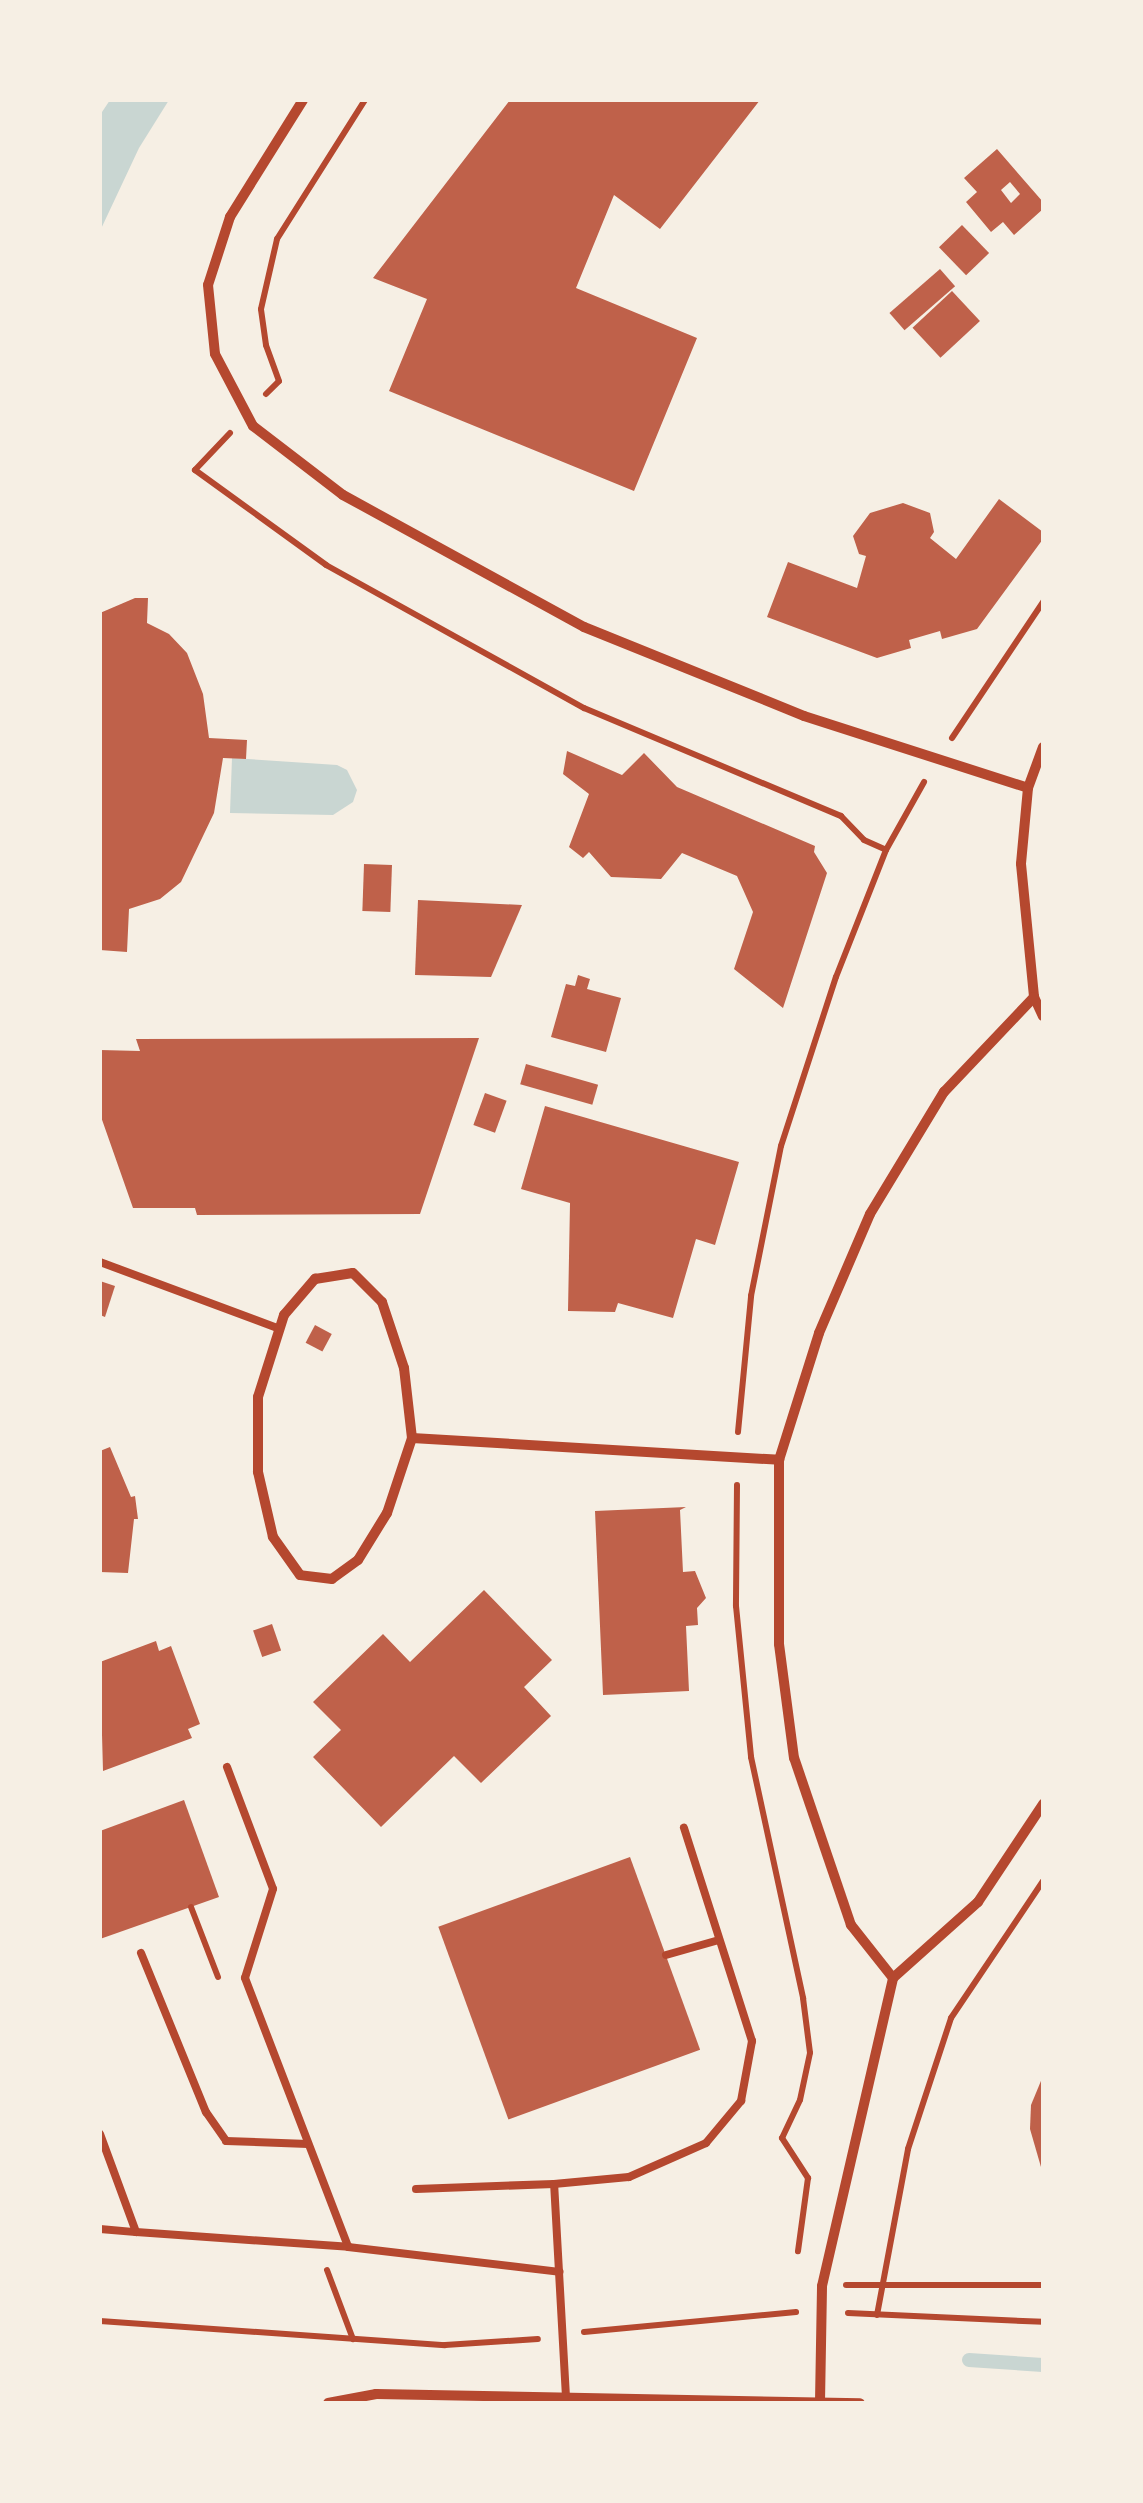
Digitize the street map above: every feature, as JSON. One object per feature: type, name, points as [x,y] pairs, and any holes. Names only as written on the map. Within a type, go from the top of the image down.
[{"type":"street","points":[[304,100],[230,217],[208,285],[214,354],[253,426],[343,495],[584,628],[804,716],[1028,788]]},
{"type":"street","points":[[1043,747],[1028,788],[1021,864],[1034,997],[1043,1016]]},
{"type":"street","points":[[893,1978],[851,1925],[794,1758],[779,1644],[779,1460],[819,1333],[870,1214],[944,1092],[1034,997]]},
{"type":"street","points":[[353,1273],[382,1302],[404,1368],[412,1438],[387,1513],[358,1560],[332,1579],[300,1575],[273,1537],[258,1472],[258,1398],[284,1315],[315,1279],[353,1273]]},
{"type":"street","points":[[412,1438],[779,1460]]},
{"type":"street","points":[[820,2402],[822,2286],[893,1978],[978,1902],[1043,1804]]},
{"type":"street","points":[[328,2403],[376,2394],[860,2403]]},
{"type":"lane","points":[[100,1262],[280,1329]]},
{"type":"lane","points":[[227,1767],[273,1889],[245,1978],[348,2247]]},
{"type":"lane","points":[[416,2189],[629,2177],[706,2143],[741,2101],[752,2040],[684,1828]]},
{"type":"lane","points":[[666,1955],[719,1940]]},
{"type":"lane","points":[[142,1953],[206,2112],[226,2141],[308,2144]]},
{"type":"lane","points":[[100,2134],[136,2232]]},
{"type":"lane","points":[[554,2184],[566,2398]]},
{"type":"lane","points":[[100,2229],[348,2247],[560,2272]]},
{"type":"path","points":[[877,2315],[908,2149],[951,2018],[1043,1881]]},
{"type":"path","points":[[100,2321],[445,2345],[692,2318],[822,2312],[1043,2322]]},
{"type":"shaded area","points":[[110,100],[169,100],[139,148],[100,231],[100,115]]},
{"type":"shaded area","points":[[232,758],[337,765],[347,770],[357,790],[353,802],[333,815],[230,813]]},
{"type":"building","points":[[510,100],[760,100],[660,229],[614,195],[576,288],[697,338],[634,491],[389,391],[427,299],[373,278]]},
{"type":"building","points":[[997,149],[1043,202],[1043,209],[1014,235],[1003,222],[991,232],[966,202],[977,192],[964,178]],"holes":[[[1010,182],[1020,194],[1011,203],[1001,190]]]},
{"type":"building","points":[[962,225],[989,253],[966,275],[939,247]]},
{"type":"building","points":[[940,269],[955,286],[905,330],[889,313]]},
{"type":"building","points":[[952,291],[980,321],[940,358],[913,328]]},
{"type":"building","points":[[999,499],[1043,532],[1043,539],[977,629],[942,639],[940,631],[909,640],[911,648],[877,658],[767,617],[788,562],[857,588],[866,556],[859,554],[853,536],[870,513],[903,503],[930,513],[934,532],[930,538],[956,559]]},
{"type":"building","points":[[135,598],[148,598],[147,623],[169,634],[187,653],[203,694],[209,738],[247,740],[246,759],[223,758],[214,813],[181,882],[160,899],[129,909],[127,952],[100,950],[100,613]]},
{"type":"building","points":[[567,751],[622,775],[644,753],[677,787],[815,846],[814,852],[827,873],[783,1008],[734,969],[753,912],[737,876],[682,853],[661,879],[611,877],[589,852],[583,858],[569,847],[589,794],[563,774]]},
{"type":"building","points":[[364,864],[392,865],[390,912],[362,911]]},
{"type":"building","points":[[418,900],[522,905],[491,977],[415,975]]},
{"type":"building","points":[[578,975],[590,979],[587,989],[621,998],[606,1052],[551,1037],[566,984],[575,986]]},
{"type":"building","points":[[479,1038],[420,1214],[197,1215],[195,1208],[133,1208],[100,1114],[100,1050],[140,1051],[136,1039]]},
{"type":"building","points":[[526,1064],[598,1085],[592,1105],[520,1084]]},
{"type":"building","points":[[485,1093],[507,1101],[495,1133],[473,1125]]},
{"type":"building","points":[[545,1106],[739,1162],[715,1245],[696,1239],[673,1318],[618,1303],[615,1312],[568,1311],[570,1203],[521,1189]]},
{"type":"building","points":[[100,1281],[115,1286],[105,1317],[100,1315]]},
{"type":"building","points":[[315,1325],[332,1334],[322,1352],[306,1343]]},
{"type":"building","points":[[110,1447],[131,1497],[135,1496],[138,1519],[134,1519],[128,1573],[100,1572],[100,1451]]},
{"type":"building","points":[[686,1507],[680,1510],[683,1572],[695,1571],[706,1598],[697,1608],[698,1625],[686,1626],[689,1691],[603,1695],[595,1511]]},
{"type":"building","points":[[484,1590],[552,1660],[524,1687],[551,1716],[481,1783],[454,1756],[381,1827],[313,1757],[341,1730],[313,1702],[383,1634],[410,1662]]},
{"type":"building","points":[[272,1624],[281,1650],[262,1657],[253,1631]]},
{"type":"building","points":[[156,1641],[159,1651],[171,1646],[200,1724],[188,1729],[192,1738],[103,1771],[100,1662]]},
{"type":"building","points":[[184,1800],[219,1897],[100,1939],[100,1831]]},
{"type":"building","points":[[630,1857],[700,2050],[508,2119],[438,1927]]},
{"type":"building","points":[[1043,2076],[1043,2174],[1030,2129],[1031,2105]]},
{"type":"waterway","points":[[969,2360],[1043,2365]]}]
